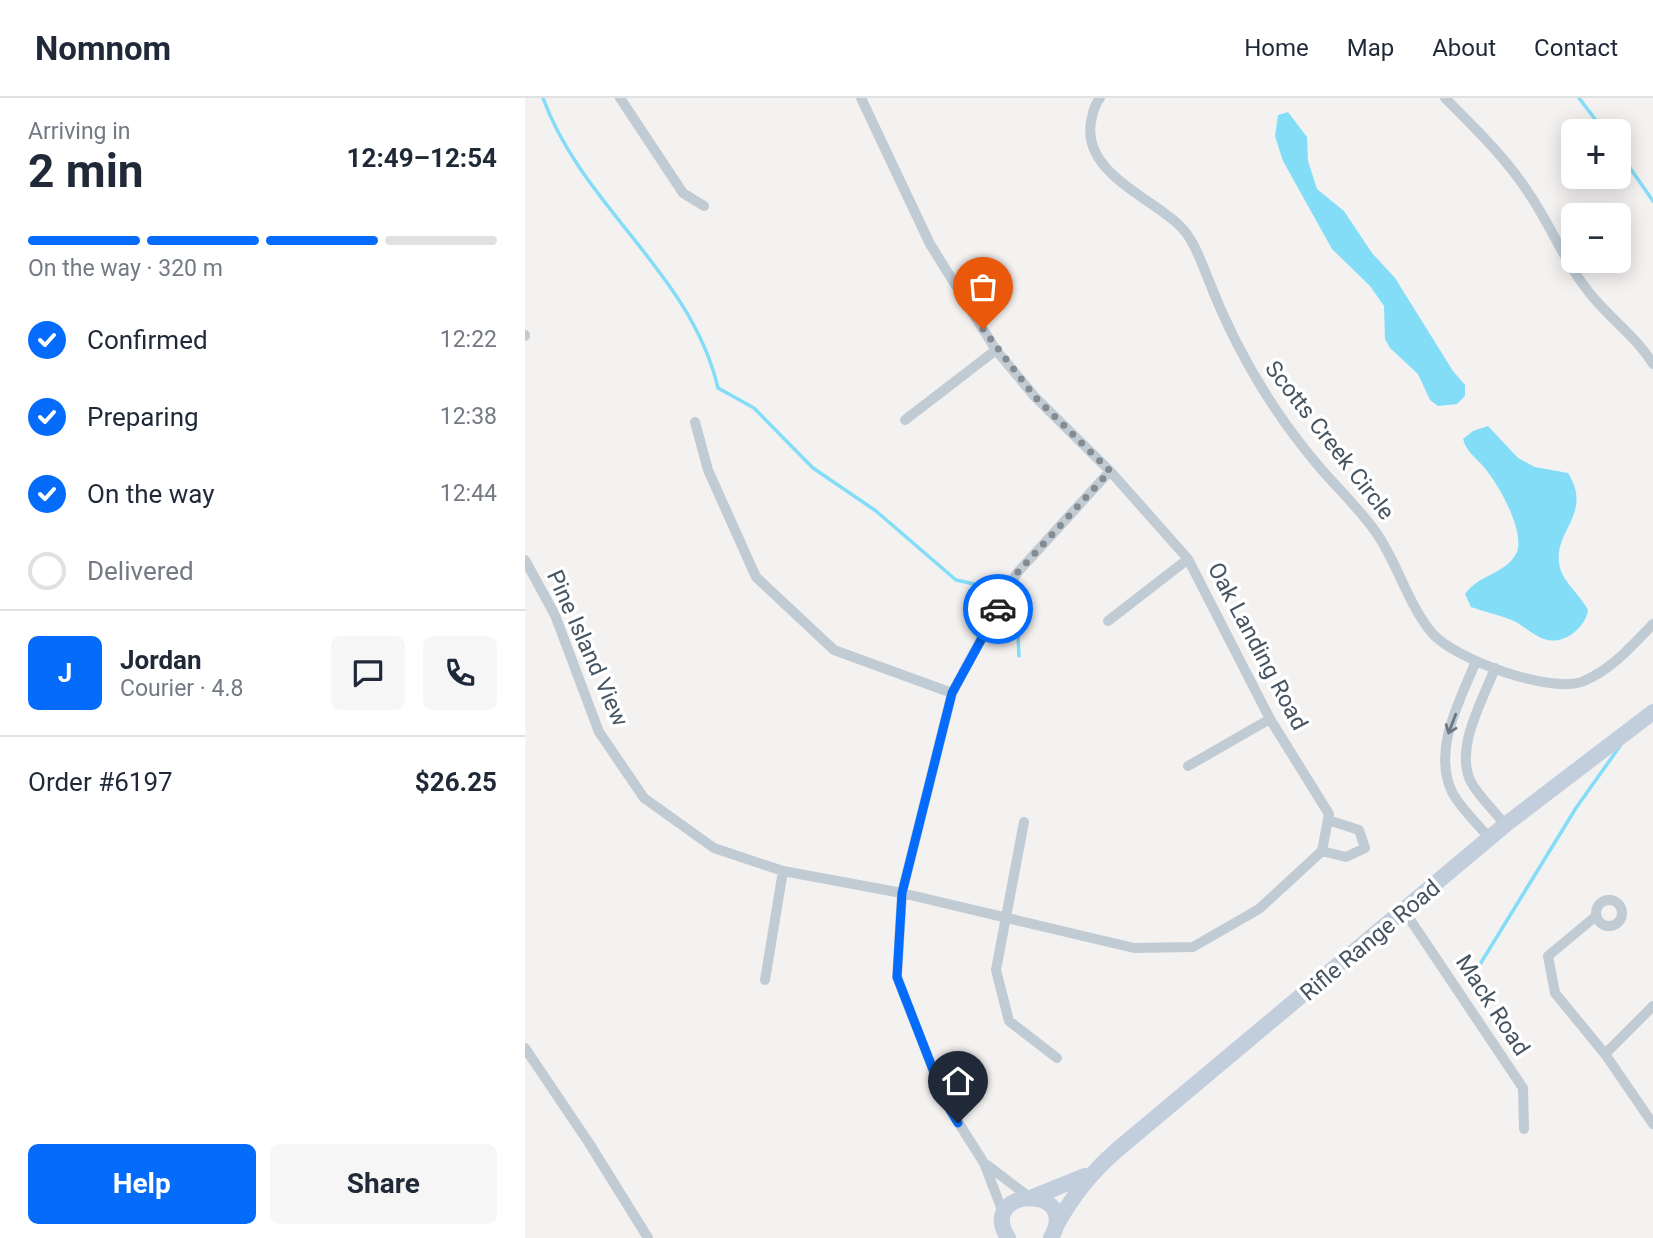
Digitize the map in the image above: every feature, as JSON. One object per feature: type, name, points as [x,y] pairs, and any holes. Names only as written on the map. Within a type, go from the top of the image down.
[{"type":"main road","name":"Rifle Range Road","points":[[1004,1216],[1013,1202],[1060,1188],[1090,1173],[1506,825],[1652,714]]},
{"type":"main road","name":"Rifle Range Road","points":[[1055,1233],[1073,1196],[1090,1173]]},
{"type":"main road","points":[[1031,1196],[1051,1206],[1055,1233]]},
{"type":"main road","points":[[990,1238],[1004,1216]]},
{"type":"main road","points":[[1004,1216],[1008,1238]]},
{"type":"street","points":[[620,98],[683,193],[704,206]]},
{"type":"street","name":"Oak Landing Road","points":[[861,98],[930,244],[996,350],[1035,397],[1110,471],[1188,559],[1270,719],[1329,814],[1328,820]]},
{"type":"street","name":"Scotts Creek Circle","points":[[1100,98],[1094,105],[1089,131],[1095,155],[1113,174],[1181,226],[1198,254],[1252,376],[1314,461],[1375,531],[1432,633],[1451,649],[1476,661],[1552,685],[1582,682],[1623,656],[1653,624]]},
{"type":"street","points":[[1445,98],[1505,158],[1532,198],[1571,267],[1592,296],[1643,348],[1653,364]]},
{"type":"street","points":[[905,420],[996,350]]},
{"type":"street","points":[[695,422],[708,470],[756,577],[834,650],[952,693]]},
{"type":"street","points":[[1004,1216],[985,1163],[946,1103],[897,977],[902,893],[952,693],[1017,573],[1110,471]]},
{"type":"street","points":[[1108,621],[1188,559]]},
{"type":"street","name":"Pine Island View","points":[[525,560],[555,615],[599,732],[644,798],[714,848],[783,871],[902,893]]},
{"type":"street","points":[[1476,661],[1447,737],[1444,768],[1453,793],[1490,839]]},
{"type":"street","points":[[1495,668],[1468,741],[1465,766],[1472,783],[1506,825]]},
{"type":"street","points":[[1188,766],[1270,719]]},
{"type":"street","points":[[902,893],[1134,948],[1193,947],[1259,909],[1322,850],[1328,820],[1359,830],[1365,848],[1346,856],[1322,850]]},
{"type":"street","points":[[1024,822],[996,970],[1009,1021],[1057,1058]]},
{"type":"street","points":[[765,980],[783,871]]},
{"type":"street","name":"Mack Road","points":[[1405,912],[1523,1088],[1524,1129]]},
{"type":"street","points":[[1596,916],[1548,956],[1555,993],[1605,1054],[1653,1124]]},
{"type":"street","points":[[1605,1054],[1653,1006]]},
{"type":"street","points":[[525,1048],[648,1238]]},
{"type":"street","points":[[985,1163],[1031,1196]]},
{"type":"water","points":[[1288,112],[1307,137],[1308,161],[1317,189],[1344,211],[1372,253],[1395,278],[1453,371],[1465,385],[1465,396],[1457,404],[1438,406],[1430,400],[1418,374],[1390,348],[1385,339],[1384,306],[1370,286],[1332,249],[1283,161],[1275,136],[1278,115]]},
{"type":"water","points":[[1488,426],[1518,458],[1535,467],[1568,473],[1575,487],[1575,510],[1562,540],[1559,563],[1563,576],[1588,610],[1579,628],[1562,639],[1544,639],[1514,621],[1471,607],[1465,594],[1511,561],[1518,545],[1509,508],[1463,439],[1473,431]]},
{"type":"waterway","points":[[543,98],[561,137],[583,173],[685,309],[704,347],[718,388],[754,408],[813,468],[876,511],[956,580],[988,587],[995,594]]},
{"type":"waterway","points":[[1579,98],[1595,119]]},
{"type":"waterway","points":[[1631,169],[1653,201]]},
{"type":"waterway","points":[[1009,608],[1017,617],[1019,656]]},
{"type":"waterway","points":[[1474,974],[1576,808],[1620,746]]},
{"type":"way so far","points":[[983,329],[996,350],[1035,397],[1110,471],[1017,573],[998,609]]},
{"type":"route","points":[[958,1123],[946,1103],[897,977],[902,893],[952,693],[998,609]]}]
